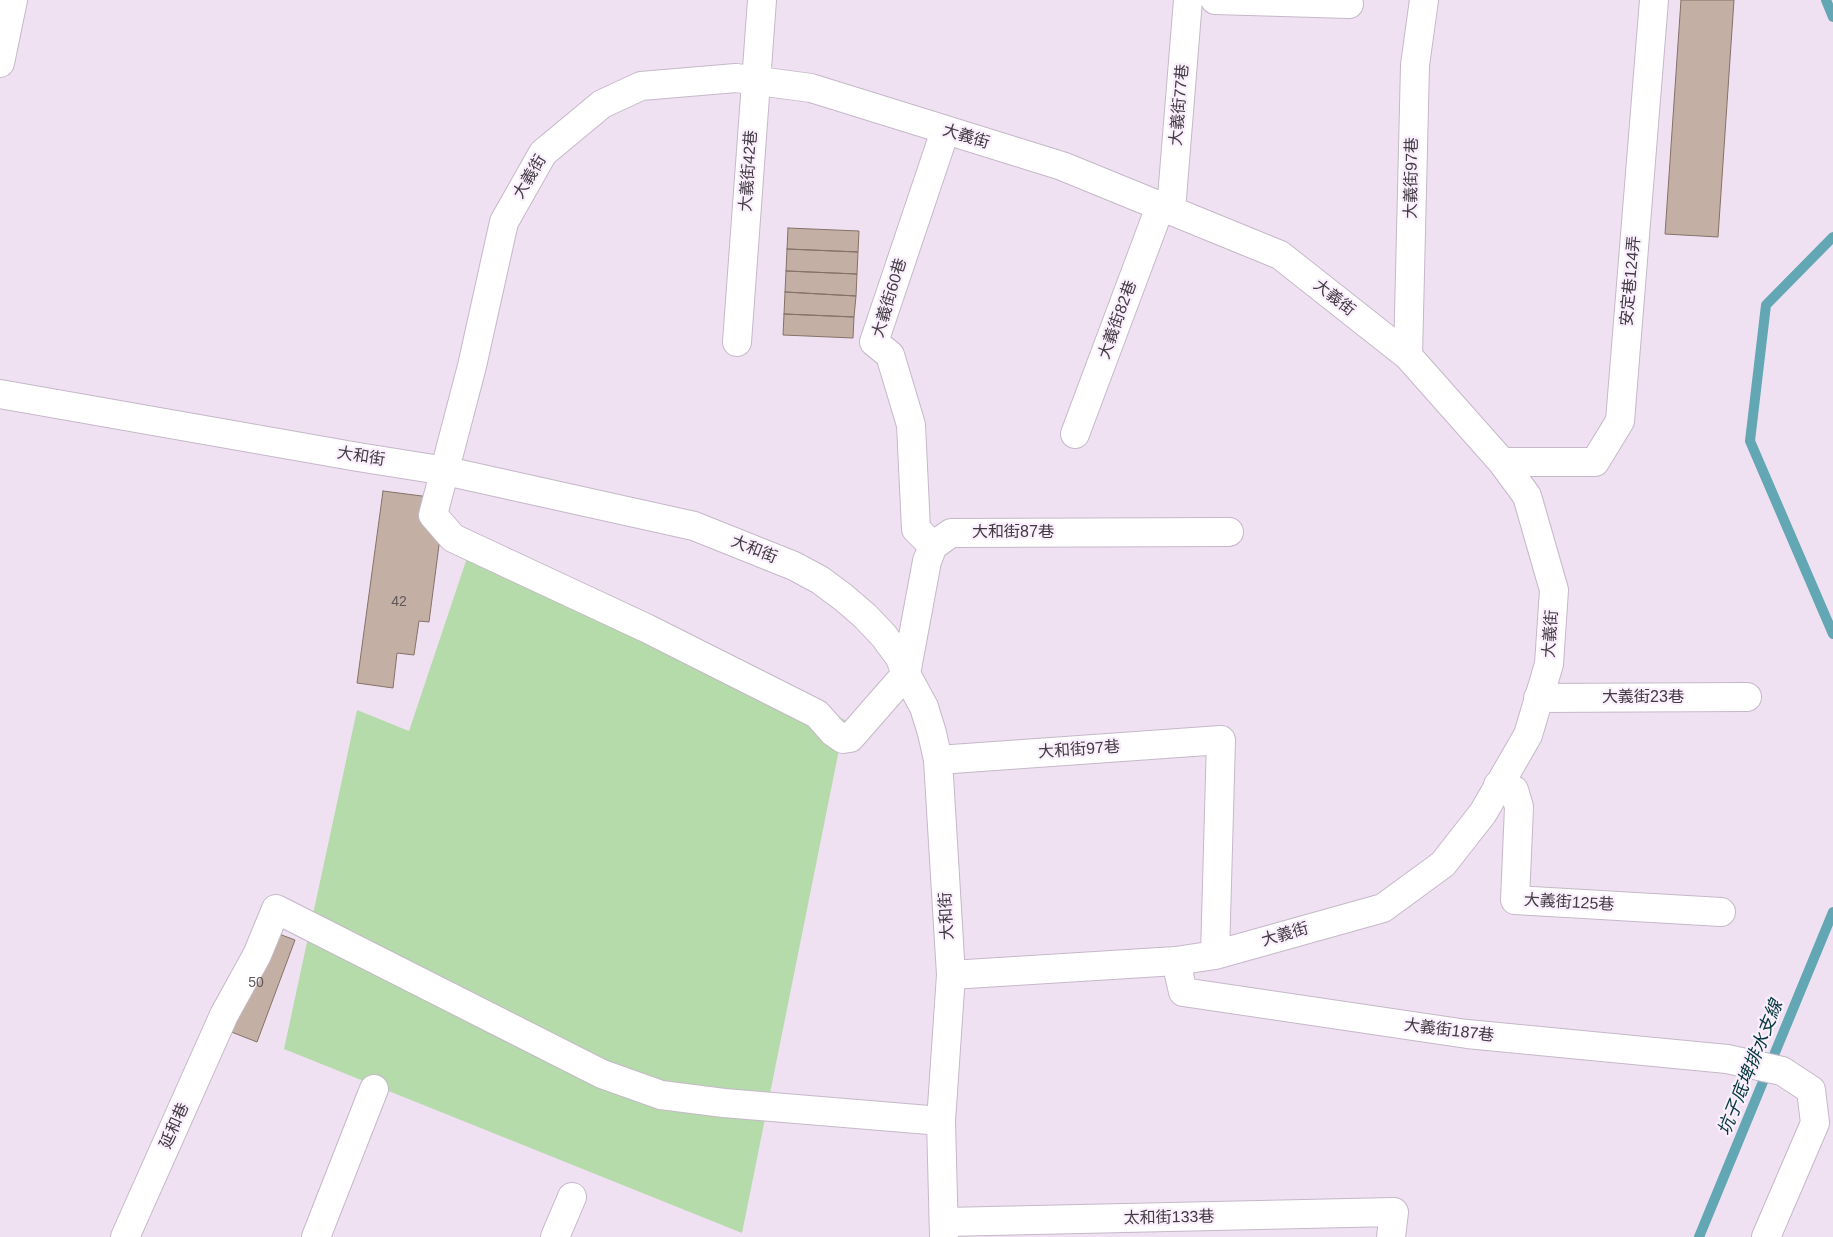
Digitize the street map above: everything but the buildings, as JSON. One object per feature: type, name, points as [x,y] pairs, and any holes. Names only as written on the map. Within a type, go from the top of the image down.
[{"type":"street","points":[[0,63],[14,0]]},
{"type":"street","name":"大義街42巷","points":[[737,342],[762,0]]},
{"type":"street","name":"大義街77巷","points":[[1166,208],[1188,0]]},
{"type":"street","points":[[1215,0],[1349,4]]},
{"type":"street","name":"大義街97巷","points":[[1408,356],[1415,65],[1424,0]]},
{"type":"street","name":"安定巷124弄","points":[[1502,462],[1595,462],[1620,421],[1654,0]]},
{"type":"street","name":"大義街","points":[[906,674],[850,738],[843,739],[817,714],[646,628],[453,538],[433,515],[472,366],[504,222],[543,153],[602,104],[641,86],[736,78],[811,88],[1062,166],[1280,255],[1408,356],[1502,462],[1527,496],[1554,590],[1549,664],[1528,735],[1483,813],[1444,864],[1383,908],[1215,955],[1176,962],[950,975]]},
{"type":"street","name":"大義街60巷","points":[[933,546],[916,528],[908,416],[890,355],[874,342],[945,131]]},
{"type":"street","name":"大義街82巷","points":[[1076,434],[1166,208]]},
{"type":"street","name":"大和街","points":[[0,394],[446,471],[694,526],[794,566],[820,580],[865,616],[884,636],[900,658],[906,674],[924,707],[938,760],[950,975],[941,1121],[944,1230]]},
{"type":"street","name":"大和街87巷","points":[[933,546],[951,533],[1229,532]]},
{"type":"street","points":[[906,674],[927,561],[933,546]]},
{"type":"street","name":"大義街23巷","points":[[1538,698],[1746,697]]},
{"type":"street","name":"大和街97巷","points":[[938,760],[1221,740],[1215,955]]},
{"type":"street","name":"大義街125巷","points":[[1498,785],[1514,790],[1519,807],[1516,900],[1721,912]]},
{"type":"street","name":"延和巷","points":[[125,1237],[224,1015],[257,955],[276,910],[602,1074],[661,1095],[724,1103],[941,1121]]},
{"type":"street","name":"大義街187巷","points":[[1176,962],[1183,992],[1468,1034],[1727,1059],[1782,1071],[1811,1090],[1815,1123],[1766,1237]]},
{"type":"street","points":[[316,1237],[374,1089]]},
{"type":"street","points":[[556,1237],[572,1197]]},
{"type":"street","name":"太和街133巷","points":[[944,1230],[1392,1225]]},
{"type":"green space","points":[[474,537],[845,720],[742,1233],[284,1049],[357,710],[409,731]]},
{"type":"waterway","name":"坑子底埤排水支線","points":[[1826,0],[1833,17]]},
{"type":"waterway","name":"坑子底埤排水支線","points":[[1833,237],[1766,305],[1750,441],[1833,634]]},
{"type":"waterway","name":"坑子底埤排水支線","points":[[1699,1237],[1833,912]]}]
